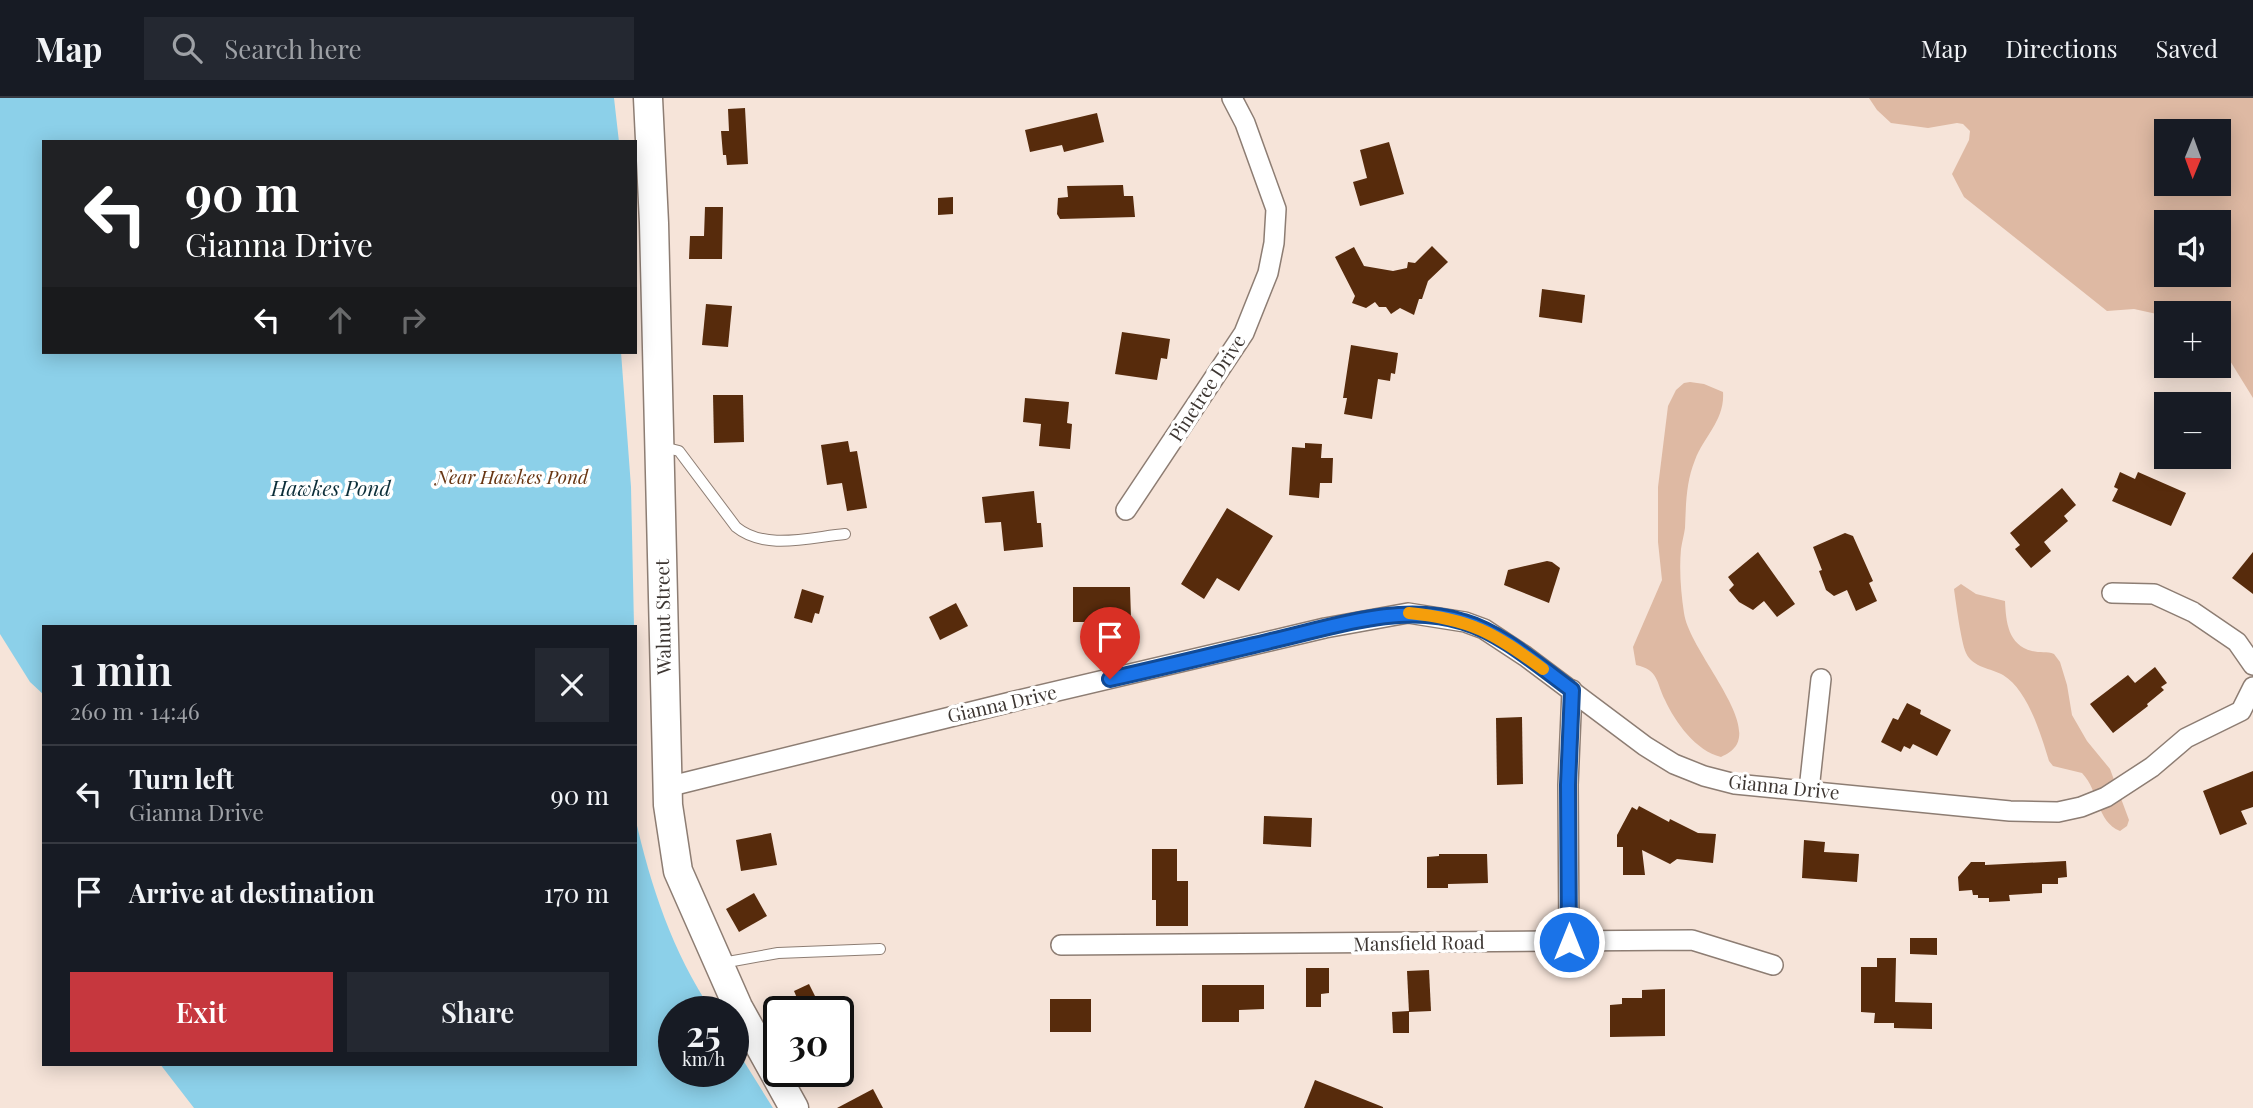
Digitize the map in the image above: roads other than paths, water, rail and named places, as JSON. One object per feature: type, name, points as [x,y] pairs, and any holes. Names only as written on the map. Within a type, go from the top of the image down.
[{"type":"main road","name":"Walnut Street","points":[[649,98],[668,805],[678,871],[738,1007],[794,1108]]},
{"type":"street","name":"Pinetree Drive","points":[[1126,510],[1244,333],[1268,273],[1274,243],[1276,209],[1245,123],[1232,98]]},
{"type":"street","points":[[2112,593],[2154,594],[2193,612],[2237,642],[2253,665]]},
{"type":"street","name":"Gianna Drive","points":[[667,787],[1325,628],[1408,613],[1451,619],[1484,629],[1572,690],[1645,746],[1674,764],[1694,772],[1735,784],[2010,811],[2058,812],[2081,807],[2118,789],[2186,738],[2241,711],[2253,687]]},
{"type":"street","points":[[1809,790],[1821,679]]},
{"type":"street","points":[[1569,942],[1568,785],[1572,690]]},
{"type":"street","name":"Mansfield Road","points":[[1061,945],[1692,940],[1773,965]]},
{"type":"lane","points":[[659,446],[679,451],[736,527],[746,535],[762,540],[782,540],[845,534]]},
{"type":"lane","points":[[718,964],[778,953],[880,949]]},
{"type":"water","name":"Hawkes Pond","points":[[0,98],[614,98],[619,140],[42,140],[42,354],[621,354],[631,487],[634,625],[42,625],[42,693],[30,682],[0,634]]},
{"type":"water","points":[[637,825],[664,918],[685,965],[703,996],[658,996],[658,1087],[749,1087],[749,1070],[773,1108],[194,1108],[162,1066],[637,1066]]},
{"type":"park label","name":"Near Hawkes Pond","points":[[512,477]]}]
